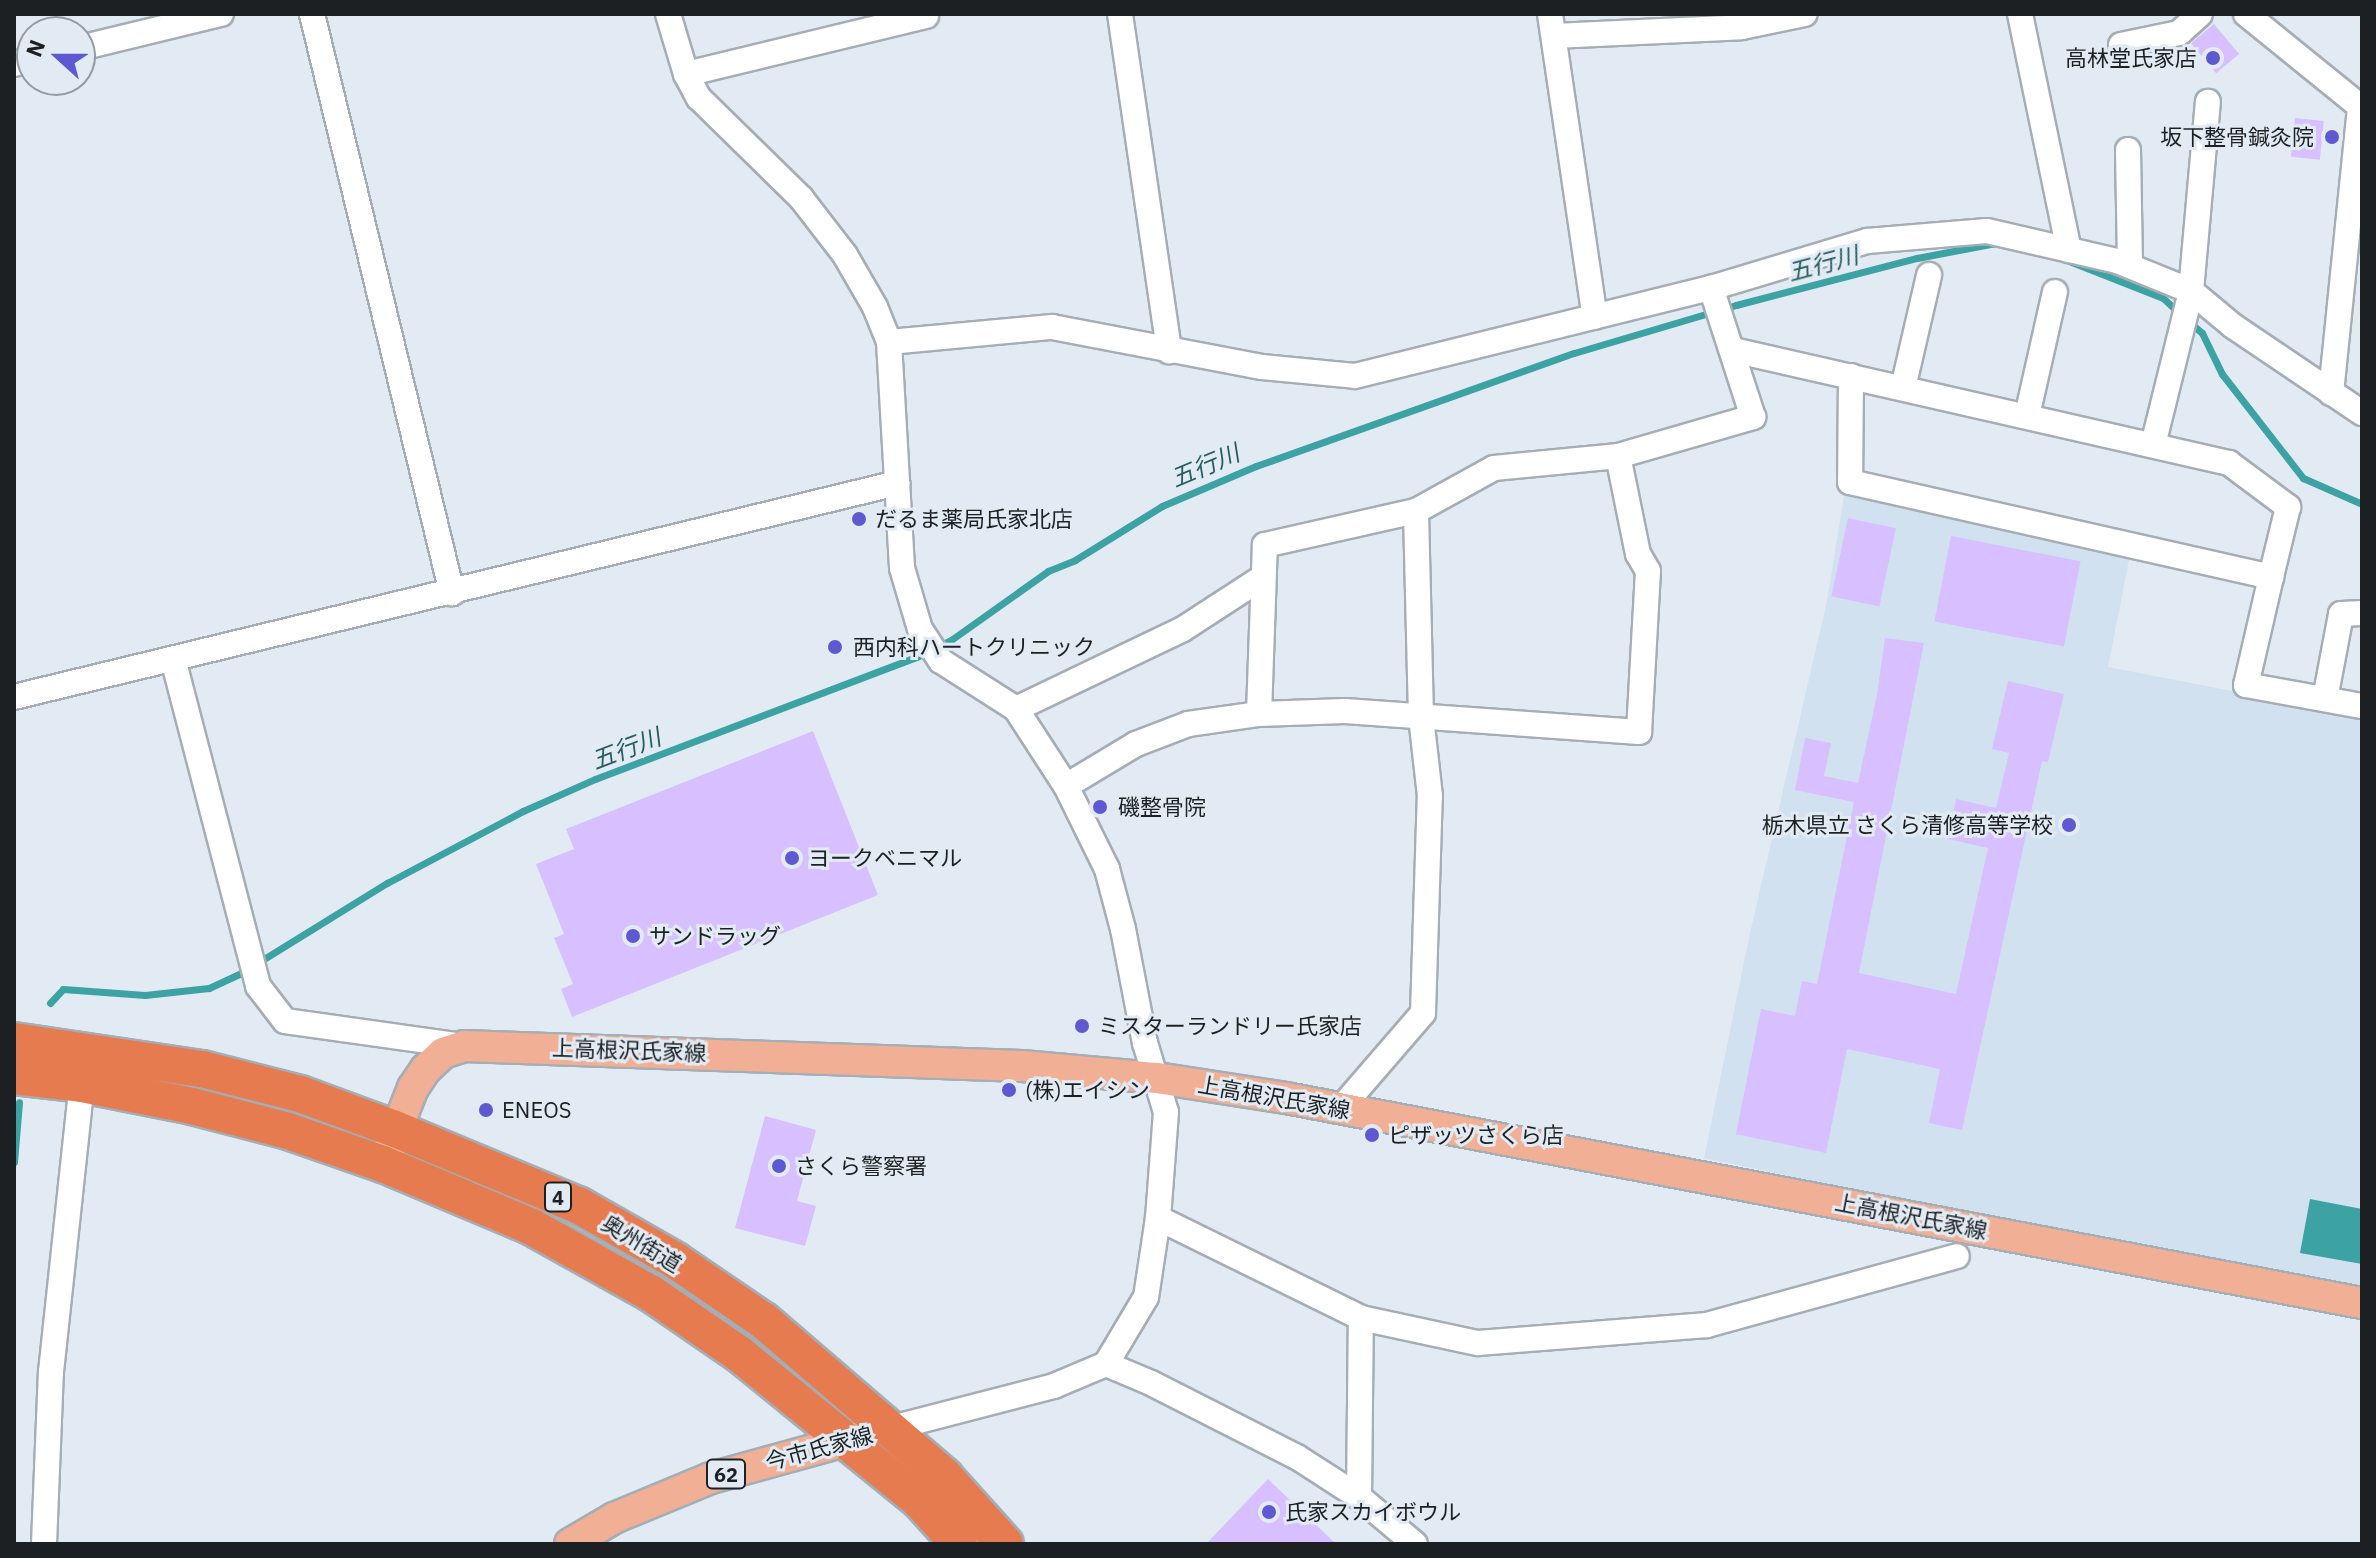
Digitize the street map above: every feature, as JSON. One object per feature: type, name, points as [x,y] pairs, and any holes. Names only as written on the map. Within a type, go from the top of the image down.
[{"type":"highway","name":"奥州街道","points":[[14,1041],[202,1069],[300,1094],[395,1129],[578,1205],[676,1261],[764,1321],[892,1428],[944,1476],[1005,1544]]},
{"type":"highway","name":"奥州街道","points":[[14,1076],[82,1084],[192,1106],[275,1127],[383,1164],[532,1227],[652,1294],[738,1353],[920,1501],[959,1544]]},
{"type":"main road","name":"上高根沢氏家線","points":[[464,1046],[927,1061],[1157,1078],[1341,1108],[2362,1303]]},
{"type":"main road","points":[[383,1164],[413,1088],[426,1069],[443,1053],[464,1046]]},
{"type":"main road","name":"今市氏家線","points":[[570,1544],[629,1511],[711,1478],[892,1428]]},
{"type":"street","points":[[96,44],[221,14]]},
{"type":"street","points":[[312,14],[452,593]]},
{"type":"street","points":[[668,14],[686,74],[699,98],[801,198],[845,255],[875,307],[889,342],[902,568],[920,629],[941,661],[1016,709],[1066,786],[1107,869],[1123,929],[1145,1043],[1166,1112],[1158,1218],[1146,1297],[1106,1364],[1054,1386],[892,1428]]},
{"type":"street","points":[[1120,14],[1169,351]]},
{"type":"street","points":[[1595,317],[1552,25],[1742,27],[1805,14]]},
{"type":"street","points":[[2020,14],[2069,250]]},
{"type":"street","points":[[2121,45],[2179,33],[2200,14]]},
{"type":"street","points":[[2246,14],[2361,108],[2331,393]]},
{"type":"street","points":[[686,74],[926,16]]},
{"type":"street","points":[[2153,445],[2191,291],[2208,102]]},
{"type":"street","points":[[2128,150],[2130,266]]},
{"type":"street","points":[[889,342],[1052,327],[1262,367],[1355,376],[1711,288],[1867,241],[1987,231],[2130,266],[2191,291],[2233,326],[2362,413]]},
{"type":"street","points":[[1903,388],[1929,275]]},
{"type":"street","points":[[1259,714],[1265,545],[1416,511],[1494,468],[1618,456],[1753,417],[1711,288]]},
{"type":"street","points":[[2027,416],[2055,292]]},
{"type":"street","points":[[1733,350],[2229,463],[2288,507],[2246,685],[2362,706]]},
{"type":"street","points":[[1851,376],[1850,482],[2271,577]]},
{"type":"street","points":[[1066,786],[1136,744],[1175,729],[1259,714],[1345,711],[1639,732],[1648,571],[1638,554],[1618,456]]},
{"type":"street","points":[[14,697],[897,483]]},
{"type":"street","points":[[1341,1108],[1423,1013],[1430,796],[1421,717],[1416,511]]},
{"type":"street","points":[[1016,709],[1183,629],[1263,577]]},
{"type":"street","points":[[2325,699],[2341,614],[2362,613]]},
{"type":"street","points":[[173,659],[258,986],[285,1021],[464,1046]]},
{"type":"street","points":[[44,1544],[51,1372],[82,1084]]},
{"type":"street","points":[[1158,1218],[1361,1318],[1478,1343],[1707,1325],[1957,1256]]},
{"type":"street","points":[[1359,1497],[1361,1318]]},
{"type":"street","points":[[1106,1364],[1151,1383],[1297,1457],[1359,1497],[1415,1544]]},
{"type":"shaded area","name":"栃木県立 さくら清修高等学校","points":[[1845,490],[2130,555],[2108,667],[2362,716],[2362,1291],[2086,1239],[1704,1158],[1750,933],[1827,601]]},
{"type":"water","points":[[2310,1199],[2362,1209],[2362,1264],[2300,1253]]},
{"type":"building","points":[[2214,24],[2239,54],[2216,73],[2191,43]]},
{"type":"building","points":[[2295,118],[2324,121],[2320,160],[2291,157]]},
{"type":"building","points":[[1848,518],[1896,528],[1879,606],[1831,596]]},
{"type":"building","points":[[1951,536],[2081,561],[2064,647],[1934,621]]},
{"type":"building","points":[[1885,638],[1924,643],[1859,973],[1956,994],[1988,848],[1948,839],[1956,799],[1996,808],[2009,753],[1992,749],[2008,681],[2064,694],[2048,762],[2042,761],[1962,1130],[1929,1123],[1940,1069],[1847,1049],[1826,1153],[1736,1134],[1761,1009],[1795,1016],[1802,981],[1817,984],[1854,802],[1795,790],[1805,738],[1831,743],[1824,776],[1858,783],[1877,695]]},
{"type":"building","points":[[813,731],[878,895],[572,1017],[561,989],[573,984],[554,938],[564,934],[536,864],[574,849],[566,829]]},
{"type":"building","name":"さくら警察署","points":[[765,1116],[816,1130],[797,1201],[816,1206],[805,1246],[735,1228]]},
{"type":"building","name":"氏家スカイボウル","points":[[1268,1479],[1336,1544],[1206,1544]]},
{"type":"waterway","name":"五行川","points":[[50,1003],[63,989],[145,995],[209,988],[241,973],[387,883],[523,811],[595,779],[918,656],[951,640],[1048,571],[1075,560],[1162,506],[1256,466],[1574,353],[1736,305],[1917,258],[1996,243]]},
{"type":"waterway","name":"五行川","points":[[2069,261],[2163,298],[2180,314]]},
{"type":"waterway","name":"五行川","points":[[2189,322],[2202,333],[2222,374],[2303,478],[2362,504]]},
{"type":"waterway","name":"五行川","points":[[14,1162],[19,1102]]},
{"type":"place","name":"高林堂氏家店","points":[[2213,58]]},
{"type":"place","name":"坂下整骨鍼灸院","points":[[2332,137]]},
{"type":"place","name":"だるま薬局氏家北店","points":[[859,519]]},
{"type":"place","name":"西内科ハートクリニック","points":[[835,647]]},
{"type":"place","name":"磯整骨院","points":[[1100,807]]},
{"type":"place","name":"栃木県立 さくら清修高等学校","points":[[2069,825]]},
{"type":"place","name":"ヨークベニマル","points":[[792,858]]},
{"type":"place","name":"サンドラッグ","points":[[633,936]]},
{"type":"place","name":"ミスターランドリー氏家店","points":[[1082,1026]]},
{"type":"place","name":"(株)エイシン","points":[[1009,1090]]},
{"type":"place","name":"ENEOS","points":[[486,1110]]},
{"type":"place","name":"ピザッツさくら店","points":[[1372,1135]]},
{"type":"place","name":"さくら警察署","points":[[779,1166]]},
{"type":"place","name":"氏家スカイボウル","points":[[1269,1512]]}]
